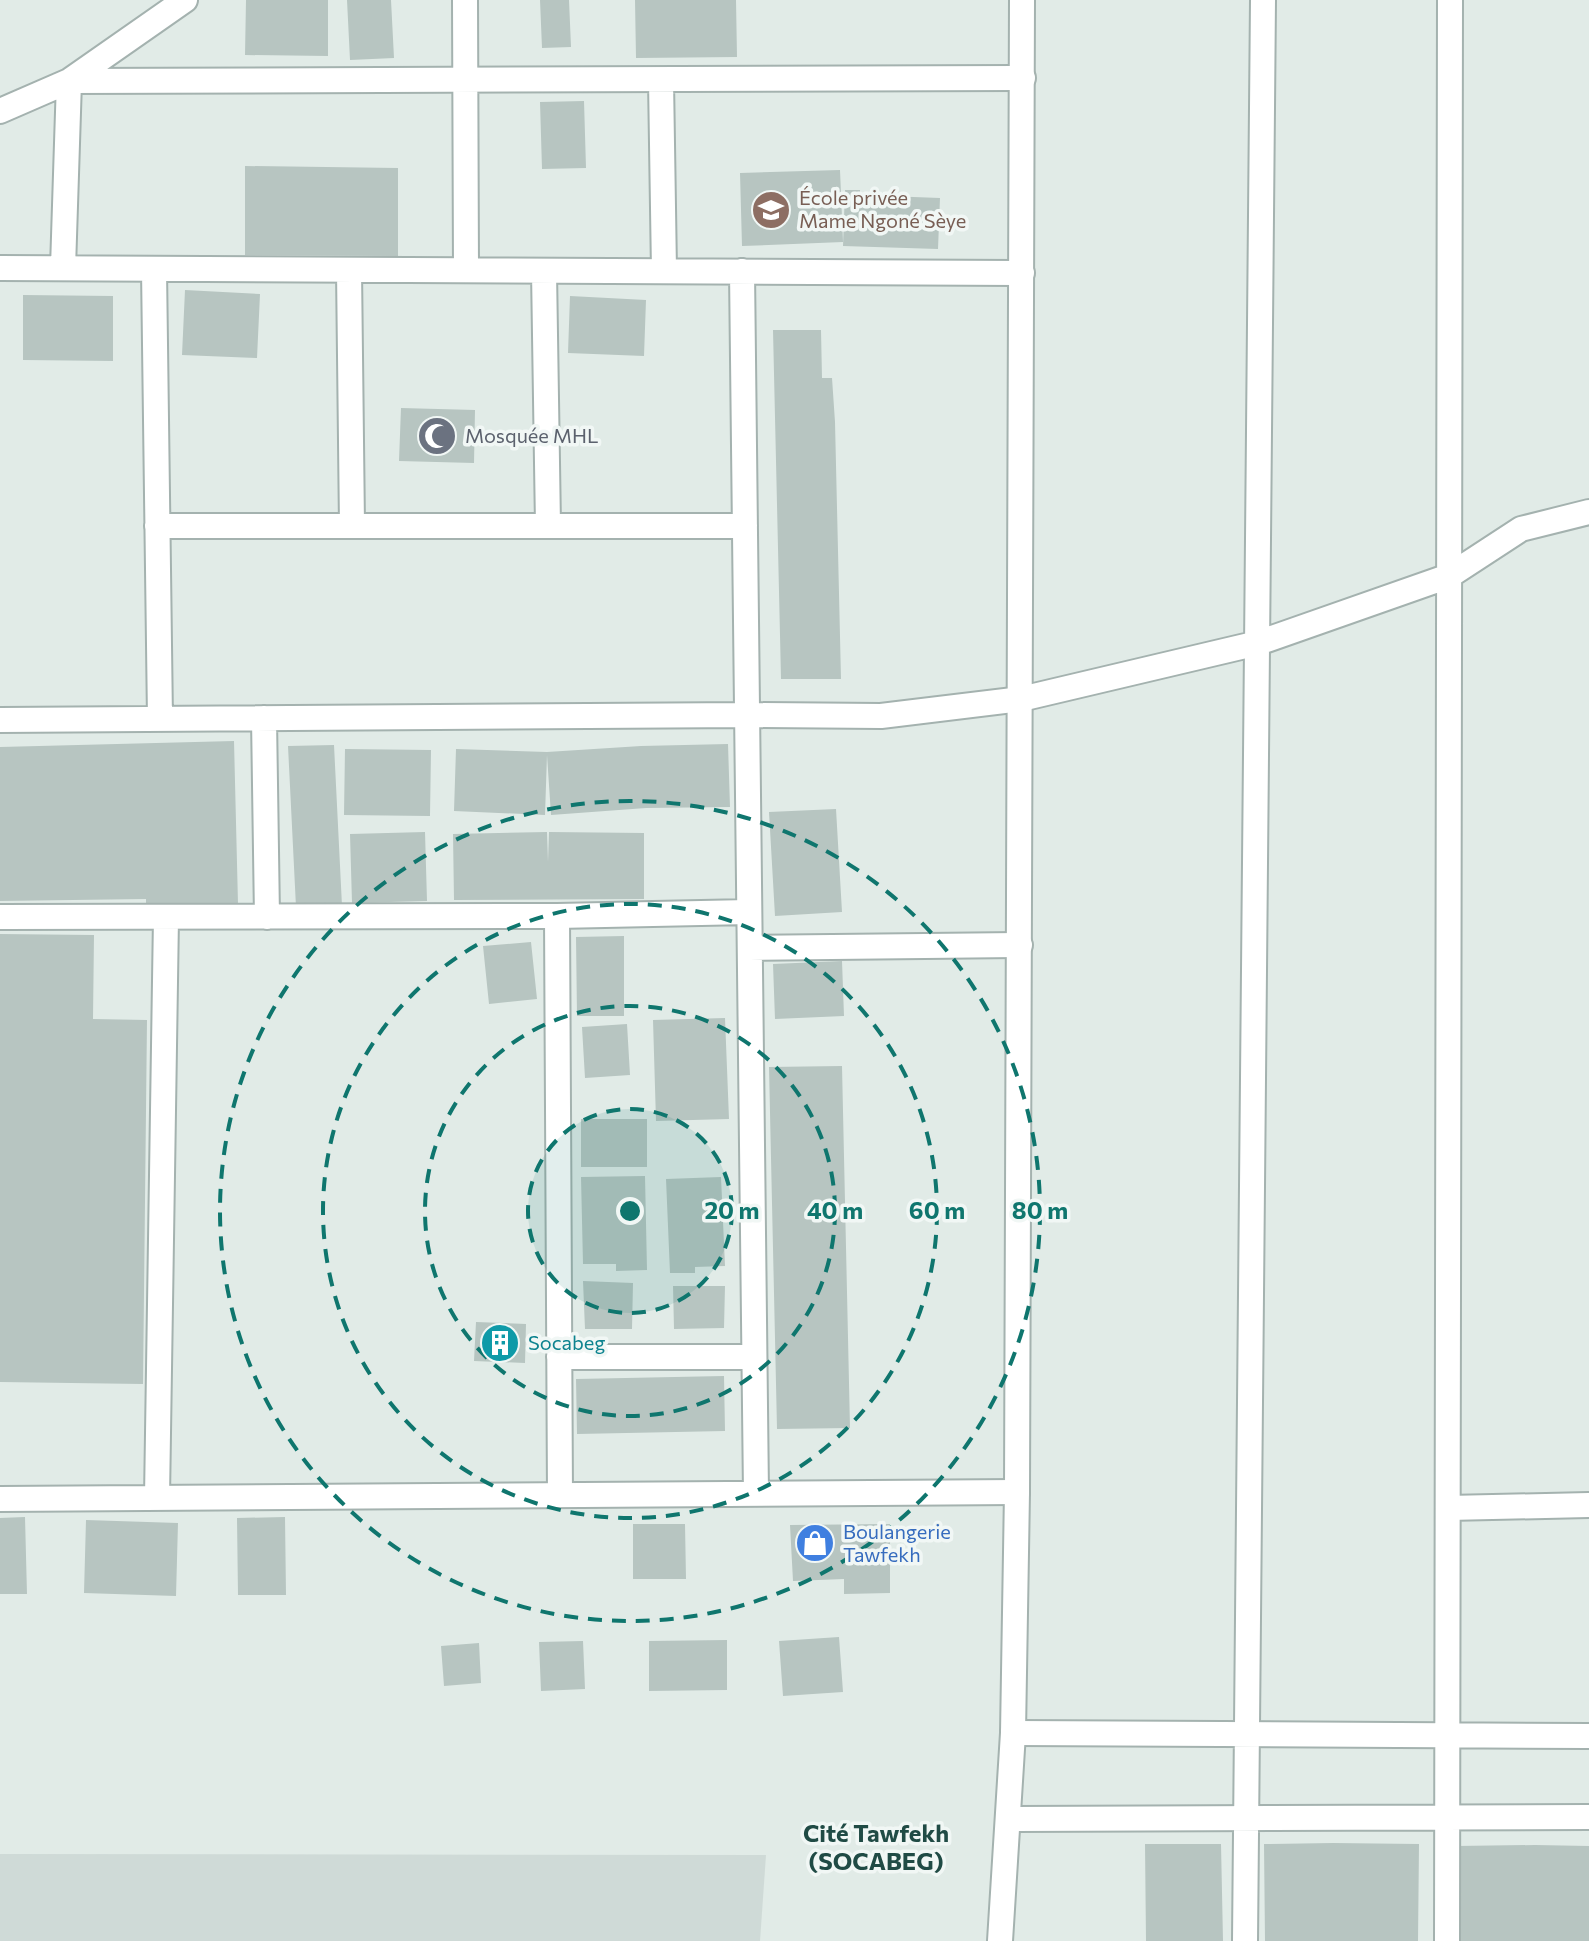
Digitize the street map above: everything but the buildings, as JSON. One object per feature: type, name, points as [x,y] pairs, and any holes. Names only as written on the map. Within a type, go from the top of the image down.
[{"type":"street","points":[[0,111],[69,81],[185,0]]},
{"type":"street","points":[[465,0],[466,270]]},
{"type":"street","points":[[1000,1941],[1013,1733],[1017,1492],[1022,0]]},
{"type":"street","points":[[1245,1941],[1263,0]]},
{"type":"street","points":[[1447,1941],[1450,0]]},
{"type":"street","points":[[69,81],[1023,78]]},
{"type":"street","points":[[661,80],[664,271]]},
{"type":"street","points":[[63,268],[69,81]]},
{"type":"street","points":[[0,268],[1022,273]]},
{"type":"street","points":[[154,269],[160,719]]},
{"type":"street","points":[[349,270],[352,526]]},
{"type":"street","points":[[544,271],[548,526]]},
{"type":"street","points":[[742,271],[756,1494]]},
{"type":"street","points":[[0,720],[881,716],[1021,699],[1258,643],[1449,576],[1521,529],[1589,512]]},
{"type":"street","points":[[157,526],[745,526]]},
{"type":"street","points":[[264,718],[267,917]]},
{"type":"street","points":[[0,917],[557,916],[749,912]]},
{"type":"street","points":[[557,916],[560,1495]]},
{"type":"street","points":[[157,1498],[166,917]]},
{"type":"street","points":[[750,948],[1020,945]]},
{"type":"street","points":[[559,1357],[754,1357]]},
{"type":"street","points":[[0,1499],[1017,1492]]},
{"type":"street","points":[[1448,1508],[1589,1505]]},
{"type":"street","points":[[1013,1733],[1589,1736]]},
{"type":"street","points":[[1008,1819],[1589,1817]]},
{"type":"shaded area","points":[[0,1854],[766,1855],[760,1941],[0,1941]]},
{"type":"place","name":"École privée Mame Ngoné Sèye","points":[[771,210]]},
{"type":"place","name":"Mosquée MHL","points":[[437,436]]},
{"type":"place","name":"Socabeg","points":[[500,1343]]},
{"type":"place","name":"Boulangerie Tawfekh","points":[[815,1543]]},
{"type":"district","name":"Cité Tawfekh (SOCABEG)","points":[[876,1848]]}]
